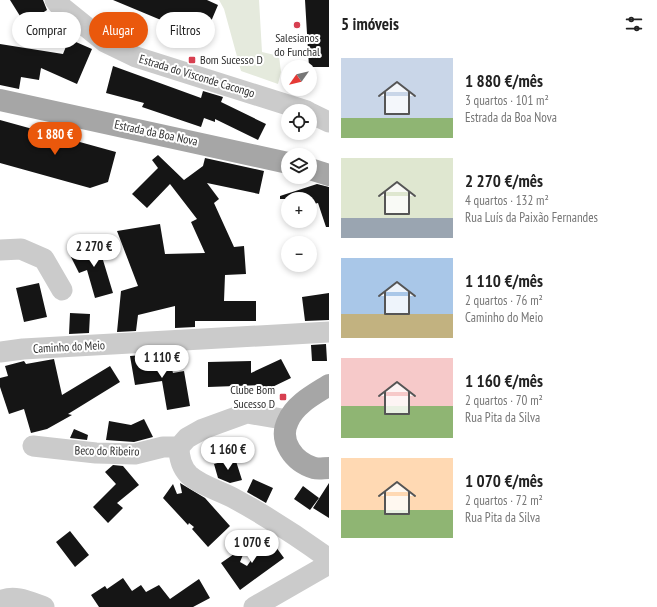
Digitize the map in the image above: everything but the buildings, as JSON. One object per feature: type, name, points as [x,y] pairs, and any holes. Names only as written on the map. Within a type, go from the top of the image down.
[{"type":"main road","name":"Estrada da Boa Nova","points":[[0,100],[281,161]]},
{"type":"main road","points":[[317,171],[329,175]]},
{"type":"main road","points":[[329,385],[302,403],[288,420],[284,433],[288,449],[300,461],[315,468],[329,468]]},
{"type":"street","name":"Estrada do Visconde Cacongo","points":[[55,0],[105,42],[136,57],[285,104]]},
{"type":"street","points":[[317,116],[329,122]]},
{"type":"street","points":[[0,250],[21,250],[44,259],[62,290]]},
{"type":"street","name":"Caminho do Meio","points":[[0,352],[23,349],[329,332]]},
{"type":"street","points":[[288,420],[247,413],[203,429],[187,438],[179,447],[180,461],[190,476],[235,499],[292,533],[329,559]]},
{"type":"street","name":"Beco do Ribeiro","points":[[33,446],[88,452],[135,454],[163,447],[179,447]]},
{"type":"street","points":[[254,607],[329,564]]},
{"type":"street","points":[[0,601],[5,598],[21,598],[44,607]]},
{"type":"shaded area","points":[[219,0],[259,0],[262,52],[279,56],[281,72],[278,84],[241,71],[224,9]]},
{"type":"place","name":"Salesianos do Funchal","points":[[297,25]]},
{"type":"place","name":"Bom Sucesso D","points":[[192,60]]},
{"type":"place","name":"Clube Bom Sucesso D","points":[[283,397]]}]
